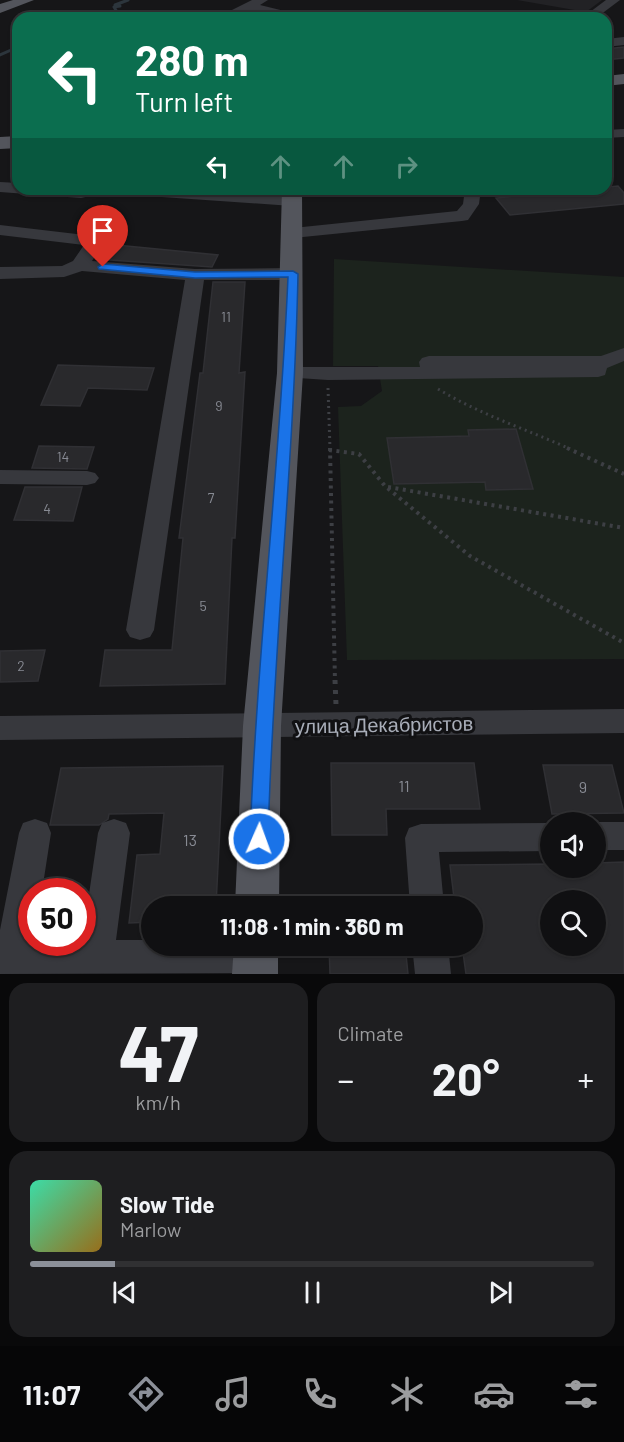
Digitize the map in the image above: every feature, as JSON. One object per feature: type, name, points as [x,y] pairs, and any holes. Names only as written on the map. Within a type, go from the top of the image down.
[{"type":"main road","points":[[0,9],[27,0]]},
{"type":"main road","points":[[257,896],[262,726],[290,373],[293,233],[289,195]]},
{"type":"street","points":[[235,12],[262,0]]},
{"type":"street","points":[[597,12],[614,0]]},
{"type":"street","points":[[248,6],[278,12]]},
{"type":"street","points":[[293,233],[462,216],[471,204],[472,195]]},
{"type":"street","points":[[0,230],[96,241],[80,265]]},
{"type":"street","points":[[0,273],[64,271],[80,265],[195,275],[293,274]]},
{"type":"street","points":[[140,630],[195,275]]},
{"type":"street","points":[[290,373],[598,371],[596,365],[624,354]]},
{"type":"street","points":[[0,477],[87,478]]},
{"type":"street","name":"улица Декабристов","points":[[0,728],[624,721]]},
{"type":"street","points":[[35,833],[11,966],[94,967],[255,958]]},
{"type":"street","points":[[94,967],[114,833]]},
{"type":"street","points":[[606,836],[624,836]]},
{"type":"street","points":[[426,896],[421,838],[540,837]]},
{"type":"street","points":[[431,956],[433,974]]},
{"type":"path","points":[[422,373],[469,408],[520,426],[624,474]]},
{"type":"path","points":[[327,374],[337,726]]},
{"type":"path","points":[[329,450],[359,454],[385,486],[471,556],[624,643]]},
{"type":"path","points":[[385,486],[420,495],[624,528]]},
{"type":"shaded area","points":[[517,0],[602,0],[586,12]]},
{"type":"shaded area","points":[[334,259],[624,277],[624,659],[347,660],[338,407],[361,406],[382,391],[378,366],[333,366]]},
{"type":"building","points":[[624,47],[624,58],[612,59],[612,48]]},
{"type":"building","points":[[618,186],[624,193],[624,204],[510,215],[496,198],[526,195],[612,195],[612,187]]},
{"type":"building","points":[[106,244],[218,255],[212,267],[96,259]]},
{"type":"building","points":[[213,282],[245,282],[239,373],[245,372],[235,538],[232,538],[225,684],[100,686],[105,650],[172,650],[183,538],[179,538],[200,373],[203,373]]},
{"type":"building","points":[[58,365],[154,368],[147,390],[88,388],[80,406],[41,405]]},
{"type":"building","points":[[516,429],[533,489],[486,490],[485,482],[394,484],[387,438],[469,436],[468,430]]},
{"type":"building","points":[[39,446],[94,447],[87,469],[32,468]]},
{"type":"building","points":[[25,487],[82,487],[73,521],[14,520]]},
{"type":"building","points":[[45,650],[38,681],[0,682],[0,651]]},
{"type":"building","points":[[331,763],[474,763],[480,809],[386,809],[387,835],[332,835]]},
{"type":"building","points":[[543,765],[612,765],[624,813],[552,812]]},
{"type":"building","points":[[223,766],[216,896],[141,896],[141,922],[129,923],[137,855],[160,854],[164,813],[109,814],[108,819],[99,825],[50,825],[61,768]]},
{"type":"building","points":[[624,862],[624,974],[466,974],[464,956],[483,956],[483,896],[454,896],[450,865],[540,864],[540,878],[606,878],[606,863]]},
{"type":"building","points":[[329,956],[406,956],[408,974],[330,974]]},
{"type":"waterway","points":[[117,12],[114,7],[120,6],[115,5],[128,0]]},
{"type":"waterway","points":[[0,55],[12,50]]},
{"type":"route","points":[[103,267],[195,275],[293,274],[290,373],[262,726],[259,839]]}]
